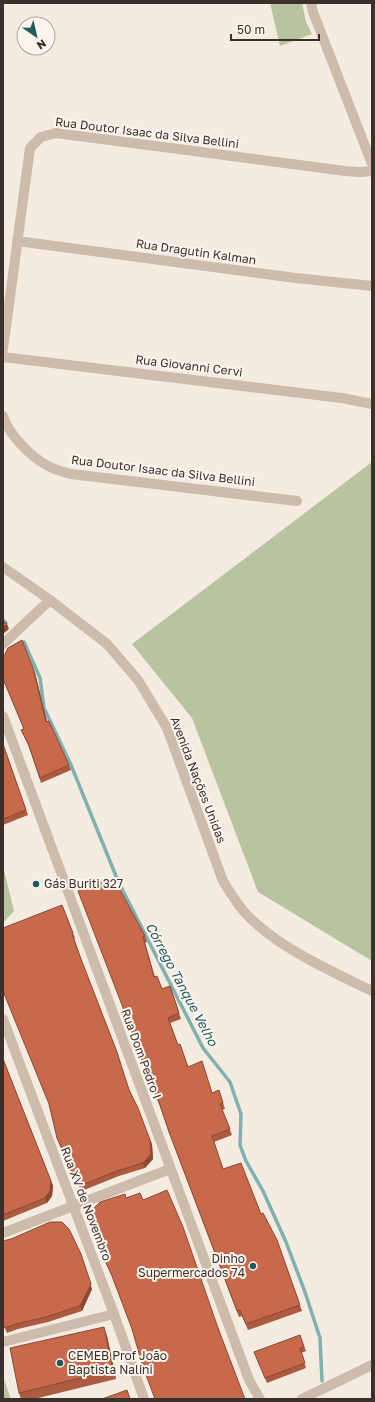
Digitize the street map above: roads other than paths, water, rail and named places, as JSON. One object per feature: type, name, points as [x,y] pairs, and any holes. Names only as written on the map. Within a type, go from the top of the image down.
[{"type":"street","points":[[311,3],[313,12],[372,164]]},
{"type":"street","name":"Rua Doutor Isaac da Silva Bellini","points":[[3,349],[30,148],[38,139],[47,134],[56,133],[345,171],[372,171]]},
{"type":"street","name":"Rua Dragutin Kalman","points":[[17,241],[296,278],[372,286]]},
{"type":"street","name":"Rua Giovanni Cervi","points":[[3,357],[342,398],[372,404]]},
{"type":"street","name":"Rua Doutor Isaac da Silva Bellini","points":[[3,416],[18,440],[34,457],[49,466],[71,474],[297,501]]},
{"type":"street","name":"Avenida Nações Unidas","points":[[3,567],[50,600],[107,644],[134,674],[152,701],[167,728],[214,858],[223,881],[234,900],[248,916],[275,939],[323,967],[372,991]]},
{"type":"street","points":[[3,644],[50,600]]},
{"type":"street","name":"Rua Dom Pedro I","points":[[3,716],[249,1380],[260,1399]]},
{"type":"street","name":"Rua XV de Novembro","points":[[3,1020],[114,1314],[144,1399]]},
{"type":"street","points":[[3,1233],[170,1169]]},
{"type":"street","points":[[3,1342],[114,1314]]},
{"type":"street","points":[[302,1399],[372,1365]]},
{"type":"waterway","name":"Córrego Tanque Velho","points":[[3,620],[6,623]]},
{"type":"waterway","name":"Córrego Tanque Velho","points":[[24,642],[40,678],[44,708],[71,765],[118,881],[203,1048],[230,1082],[241,1114],[240,1145],[246,1161],[263,1191],[286,1242],[305,1292],[320,1338],[322,1381]]},
{"type":"place","name":"Gás Buriti 327","points":[[36,884]]},
{"type":"place","name":"Dinho Supermercados 74","points":[[253,1266]]},
{"type":"place","name":"CEMEB Prof João Baptista Nalini","points":[[60,1363]]}]
